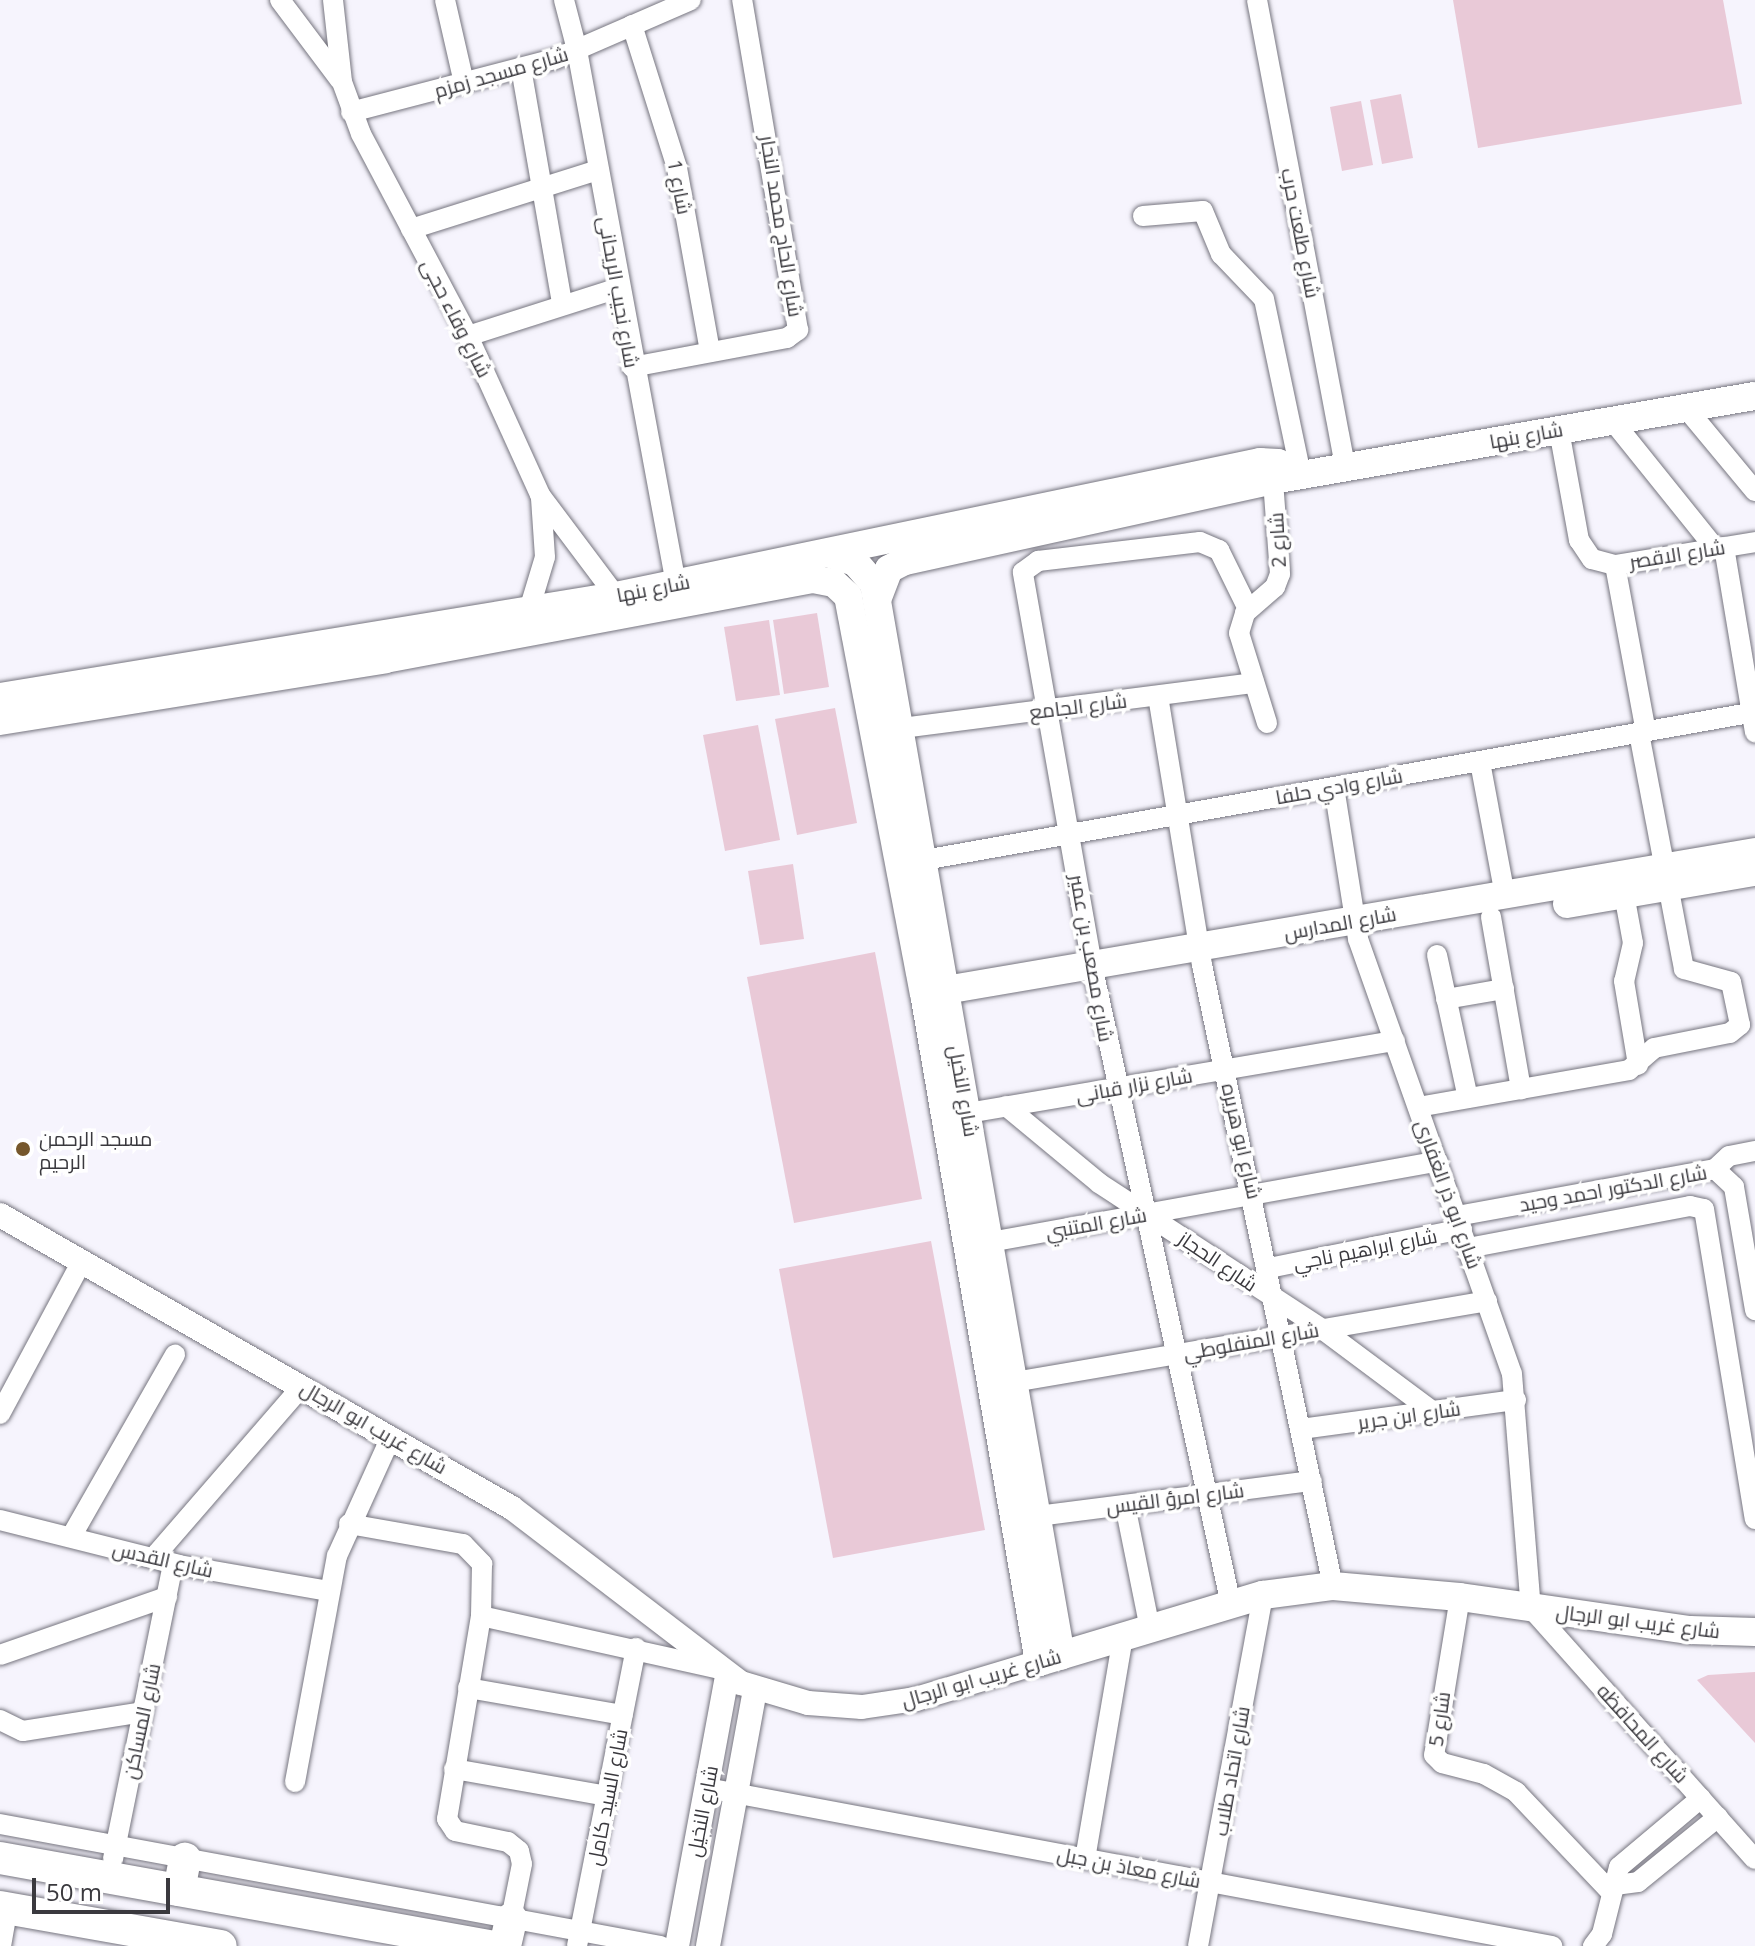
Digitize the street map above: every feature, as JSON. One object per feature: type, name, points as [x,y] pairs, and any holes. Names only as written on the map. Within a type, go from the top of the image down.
[{"type":"main road","name":"شارع بنها","points":[[889,569],[905,561],[1290,476],[1755,396]]},
{"type":"main road","name":"شارع بنها","points":[[0,697],[382,648],[529,610],[622,605],[676,584],[1260,462],[1278,463],[1290,476]]},
{"type":"main road","points":[[875,543],[871,561],[889,569],[877,600]]},
{"type":"main road","name":"شارع النخيل","points":[[827,553],[863,569],[877,600],[924,860],[937,1000],[968,1113],[1038,1516],[1050,1659]]},
{"type":"main road","name":"شارع بنها","points":[[0,721],[622,605],[813,579],[834,583],[848,596]]},
{"type":"main road","name":"شارع النخيل","points":[[848,596],[937,1000],[1050,1659]]},
{"type":"main road","name":"شارع المدارس","points":[[1498,906],[1624,894],[1665,878],[1755,852]]},
{"type":"main road","name":"شارع المدارس","points":[[937,1000],[1665,878],[1755,872]]},
{"type":"main road","name":"شارع غريب ابو الرجال","points":[[1050,1659],[1263,1595],[1333,1586],[1460,1597],[1690,1630],[1755,1632]]},
{"type":"main road","points":[[0,1858],[179,1890],[350,1933],[491,1946]]},
{"type":"main road","points":[[179,1890],[185,1859]]},
{"type":"main road","points":[[4,1908],[207,1945]]},
{"type":"street","points":[[280,0],[342,82]]},
{"type":"street","name":"شارع وفاء حجى","points":[[333,0],[342,82],[351,112],[468,336],[540,495],[622,605]]},
{"type":"street","points":[[445,0],[464,83]]},
{"type":"street","name":"شارع نجيب الريحانى","points":[[564,0],[577,50],[632,367],[676,584]]},
{"type":"street","name":"شارع الحاج محمد النجار","points":[[632,367],[787,338],[799,325],[742,0]]},
{"type":"street","name":"شارع طلعت حرب","points":[[1257,0],[1345,467]]},
{"type":"street","name":"شارع مسجد زمزم","points":[[351,112],[521,68],[577,50],[677,2]]},
{"type":"street","name":"شارع 1","points":[[632,25],[677,168],[710,352]]},
{"type":"street","points":[[521,68],[562,304]]},
{"type":"street","points":[[411,229],[598,170]]},
{"type":"street","name":"شارع 2","points":[[1143,216],[1203,211],[1221,254],[1264,299],[1290,476],[1280,574],[1275,587],[1248,609]]},
{"type":"street","points":[[468,336],[618,288]]},
{"type":"street","points":[[1686,408],[1755,491]]},
{"type":"street","points":[[1612,420],[1720,548],[1754,719]]},
{"type":"street","name":"شارع الاقصر","points":[[1559,430],[1582,548],[1592,559],[1615,565],[1755,542]]},
{"type":"street","points":[[529,610],[545,557],[540,495]]},
{"type":"street","name":"شارع مصعب بن عمير","points":[[1231,1605],[1117,1088],[1022,582],[1029,564],[1210,544],[1219,550],[1248,609]]},
{"type":"street","points":[[1418,1107],[1638,1065],[1654,1048],[1730,1033],[1742,1021],[1731,982],[1684,969],[1665,878],[1615,565]]},
{"type":"street","points":[[1248,609],[1239,633],[1267,723]]},
{"type":"street","name":"شارع الجامع","points":[[902,728],[1254,683]]},
{"type":"street","name":"شارع ابو هريره","points":[[1158,696],[1201,956],[1254,1194],[1333,1586]]},
{"type":"street","name":"شارع وادي حلفا","points":[[924,860],[1642,732],[1754,719]]},
{"type":"street","points":[[1480,762],[1498,906],[1504,989],[1521,1089]]},
{"type":"street","name":"شارع ابو ذر الغفارى","points":[[1334,787],[1357,930],[1487,1301],[1516,1400],[1531,1608]]},
{"type":"street","points":[[1624,894],[1633,943],[1624,981],[1638,1065]]},
{"type":"street","points":[[1437,955],[1468,1098]]},
{"type":"street","points":[[1446,999],[1504,989]]},
{"type":"street","name":"شارع نزار قبانى","points":[[968,1113],[1395,1041]]},
{"type":"street","name":"شارع الحجاز","points":[[1006,1106],[1099,1183],[1322,1329],[1432,1411]]},
{"type":"street","points":[[1715,1169],[1729,1156],[1755,1151]]},
{"type":"street","name":"شارع المتنبي","points":[[990,1242],[1438,1161]]},
{"type":"street","name":"شارع الدكتور احمد وحيد","points":[[1462,1231],[1715,1169],[1734,1187],[1755,1310]]},
{"type":"street","name":"شارع الدكتور احمد وحيد","points":[[1462,1231],[1690,1206],[1704,1209],[1755,1519]]},
{"type":"street","name":"شارع غريب ابو الرجال","points":[[0,1215],[391,1437],[539,1526],[721,1672],[755,1689],[821,1705],[889,1704],[1050,1659]]},
{"type":"street","name":"شارع ابراهيم ناجي","points":[[1269,1268],[1462,1231]]},
{"type":"street","points":[[0,1414],[82,1261]]},
{"type":"street","name":"شارع المنفلوطي","points":[[1014,1382],[1487,1301]]},
{"type":"street","points":[[71,1537],[175,1355]]},
{"type":"street","points":[[164,1560],[302,1386]]},
{"type":"street","name":"شارع ابن جرير","points":[[1301,1429],[1516,1400]]},
{"type":"street","points":[[295,1782],[328,1591],[349,1524],[391,1437]]},
{"type":"street","name":"شارع امرؤ القيس","points":[[1038,1516],[1312,1481]]},
{"type":"street","points":[[1125,1505],[1150,1629]]},
{"type":"street","name":"شارع القدس","points":[[0,1520],[164,1560],[328,1591]]},
{"type":"street","points":[[349,1524],[471,1549],[485,1573],[481,1616],[454,1769],[449,1826],[462,1834],[508,1842],[522,1857],[508,1932]]},
{"type":"street","name":"شارع المساكن","points":[[109,1878],[167,1597],[164,1560]]},
{"type":"street","name":"شارع اتحاد طلاب","points":[[1198,1946],[1263,1595]]},
{"type":"street","points":[[0,1655],[167,1597]]},
{"type":"street","name":"شارع 5","points":[[1460,1597],[1434,1755],[1442,1763],[1484,1774],[1516,1792],[1613,1889]]},
{"type":"street","name":"شارع المحافظه","points":[[1531,1608],[1755,1859]]},
{"type":"street","points":[[481,1616],[636,1648],[721,1672]]},
{"type":"street","points":[[1085,1859],[1123,1637]]},
{"type":"street","name":"شارع السيد كامل","points":[[579,1939],[636,1648]]},
{"type":"street","name":"شارع النخيل","points":[[677,1946],[707,1788],[721,1672]]},
{"type":"street","points":[[468,1688],[623,1715]]},
{"type":"street","name":"شارع النخيل","points":[[708,1946],[755,1689]]},
{"type":"street","points":[[0,1720],[23,1731],[143,1712]]},
{"type":"street","points":[[454,1769],[607,1796]]},
{"type":"street","name":"شارع معاذ بن جبل","points":[[707,1788],[1552,1946]]},
{"type":"street","points":[[1597,1944],[1622,1863],[1701,1798]]},
{"type":"street","points":[[1613,1889],[1638,1882],[1718,1817]]},
{"type":"street","points":[[0,1824],[185,1859],[508,1932],[661,1946]]},
{"type":"street","points":[[1,1946],[4,1908]]},
{"type":"shaded area","points":[[1453,0],[1723,0],[1742,104],[1478,148]]},
{"type":"shaded area","points":[[1401,94],[1413,158],[1382,164],[1370,100]]},
{"type":"shaded area","points":[[1361,101],[1373,165],[1342,171],[1330,107]]},
{"type":"shaded area","points":[[817,613],[829,687],[784,694],[773,620]]},
{"type":"shaded area","points":[[769,620],[780,695],[736,701],[724,627]]},
{"type":"shaded area","points":[[835,708],[857,823],[797,835],[775,719]]},
{"type":"shaded area","points":[[758,725],[780,840],[725,851],[703,735]]},
{"type":"shaded area","points":[[793,864],[804,939],[760,945],[748,871]]},
{"type":"shaded area","points":[[875,952],[922,1199],[794,1223],[747,977]]},
{"type":"shaded area","points":[[931,1241],[985,1530],[833,1558],[779,1269]]},
{"type":"shaded area","points":[[1755,1672],[1755,1743],[1697,1680],[1708,1675]]},
{"type":"place","name":"مسجد الرحمن الرحيم","points":[[23,1149]]}]
